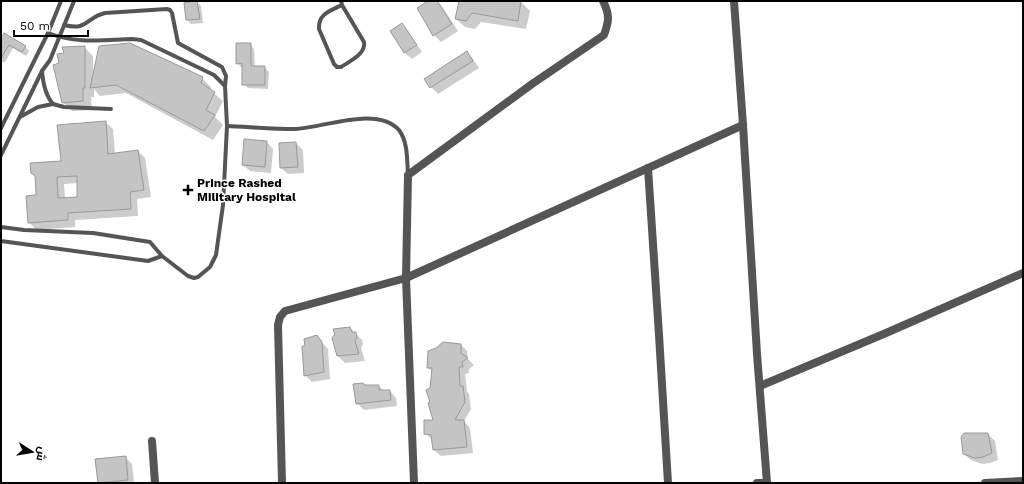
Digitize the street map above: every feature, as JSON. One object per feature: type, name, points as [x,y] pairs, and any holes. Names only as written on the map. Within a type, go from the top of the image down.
[{"type":"street","points":[[414,483],[406,278],[408,175],[532,84],[604,35],[609,12],[604,1]]},
{"type":"street","points":[[734,1],[767,483],[757,483]]},
{"type":"street","points":[[282,483],[278,324],[280,317],[285,311],[406,278],[743,125]]},
{"type":"street","points":[[648,168],[668,483]]},
{"type":"street","points":[[760,386],[1023,273]]},
{"type":"street","points":[[152,441],[155,483]]},
{"type":"street","points":[[985,483],[1023,481]]},
{"type":"lane","points":[[1,128],[2,122],[48,34],[61,1]]},
{"type":"lane","points":[[1,155],[42,71],[50,60],[74,1]]},
{"type":"lane","points":[[341,3],[364,42],[365,47],[362,52],[341,67],[337,67],[334,64],[319,29],[319,23],[322,16],[341,3]]},
{"type":"lane","points":[[1,227],[24,230],[93,233],[150,242],[162,256],[188,276],[194,278],[198,277],[210,267],[216,255],[223,205],[227,126],[224,86],[226,76],[222,67],[178,43],[172,13],[167,9],[105,13],[96,15],[79,27],[75,28],[64,25]]},
{"type":"lane","points":[[48,34],[59,38],[76,41],[140,40],[214,75],[224,86]]},
{"type":"lane","points":[[42,71],[45,88],[49,99],[53,104]]},
{"type":"lane","points":[[20,117],[38,107],[53,104],[64,107],[74,106],[110,109]]},
{"type":"lane","points":[[227,126],[296,129],[362,118],[378,119],[390,123],[399,131],[406,144],[408,175]]},
{"type":"lane","points":[[1,241],[148,261],[162,256]]},
{"type":"building","points":[[197,1],[200,19],[186,20],[184,3]]},
{"type":"building","points":[[428,1],[437,1],[452,24],[433,36],[417,8]]},
{"type":"building","points":[[459,1],[521,1],[518,21],[472,13],[466,21],[455,19]]},
{"type":"building","points":[[402,23],[417,45],[404,53],[390,31]]},
{"type":"building","points":[[4,33],[26,46],[22,52],[9,45],[1,58],[1,37]]},
{"type":"building","points":[[130,43],[203,77],[201,83],[215,92],[206,110],[215,115],[204,131],[116,85],[90,88],[99,46]]},
{"type":"building","points":[[236,43],[251,43],[251,66],[265,66],[265,85],[242,85],[242,63],[236,64]]},
{"type":"building","points":[[85,46],[85,88],[83,88],[83,101],[62,103],[53,65],[59,63],[57,54],[64,53],[62,47]]},
{"type":"building","points":[[467,51],[473,61],[430,88],[424,79]]},
{"type":"building","points":[[106,121],[108,154],[138,150],[144,190],[130,192],[131,209],[68,213],[68,220],[28,223],[26,196],[36,195],[35,176],[31,173],[30,163],[61,161],[57,125]],"holes":[[[77,176],[77,197],[58,198],[57,177]]]},
{"type":"building","points":[[244,139],[267,141],[265,167],[242,165]]},
{"type":"building","points":[[296,142],[298,167],[280,168],[279,143]]},
{"type":"building","points":[[350,327],[352,332],[356,332],[357,337],[355,341],[359,354],[337,356],[332,338],[335,334],[333,329]]},
{"type":"building","points":[[317,335],[322,342],[324,372],[304,376],[302,346],[305,346],[304,339]]},
{"type":"building","points":[[443,342],[461,344],[461,353],[468,358],[462,362],[463,367],[459,367],[460,386],[463,386],[465,402],[455,420],[464,420],[467,447],[433,450],[431,435],[424,434],[424,420],[433,420],[426,390],[430,388],[432,368],[427,368],[428,351],[436,348]]},
{"type":"building","points":[[363,383],[365,385],[379,385],[379,390],[390,390],[391,400],[356,404],[353,384]]},
{"type":"building","points":[[964,433],[988,433],[992,453],[983,457],[975,458],[963,454],[961,437]]},
{"type":"building","points":[[126,456],[128,480],[98,483],[95,459]]},
{"type":"place","name":"Prince Rashed Military Hospital","points":[[188,190]]}]
